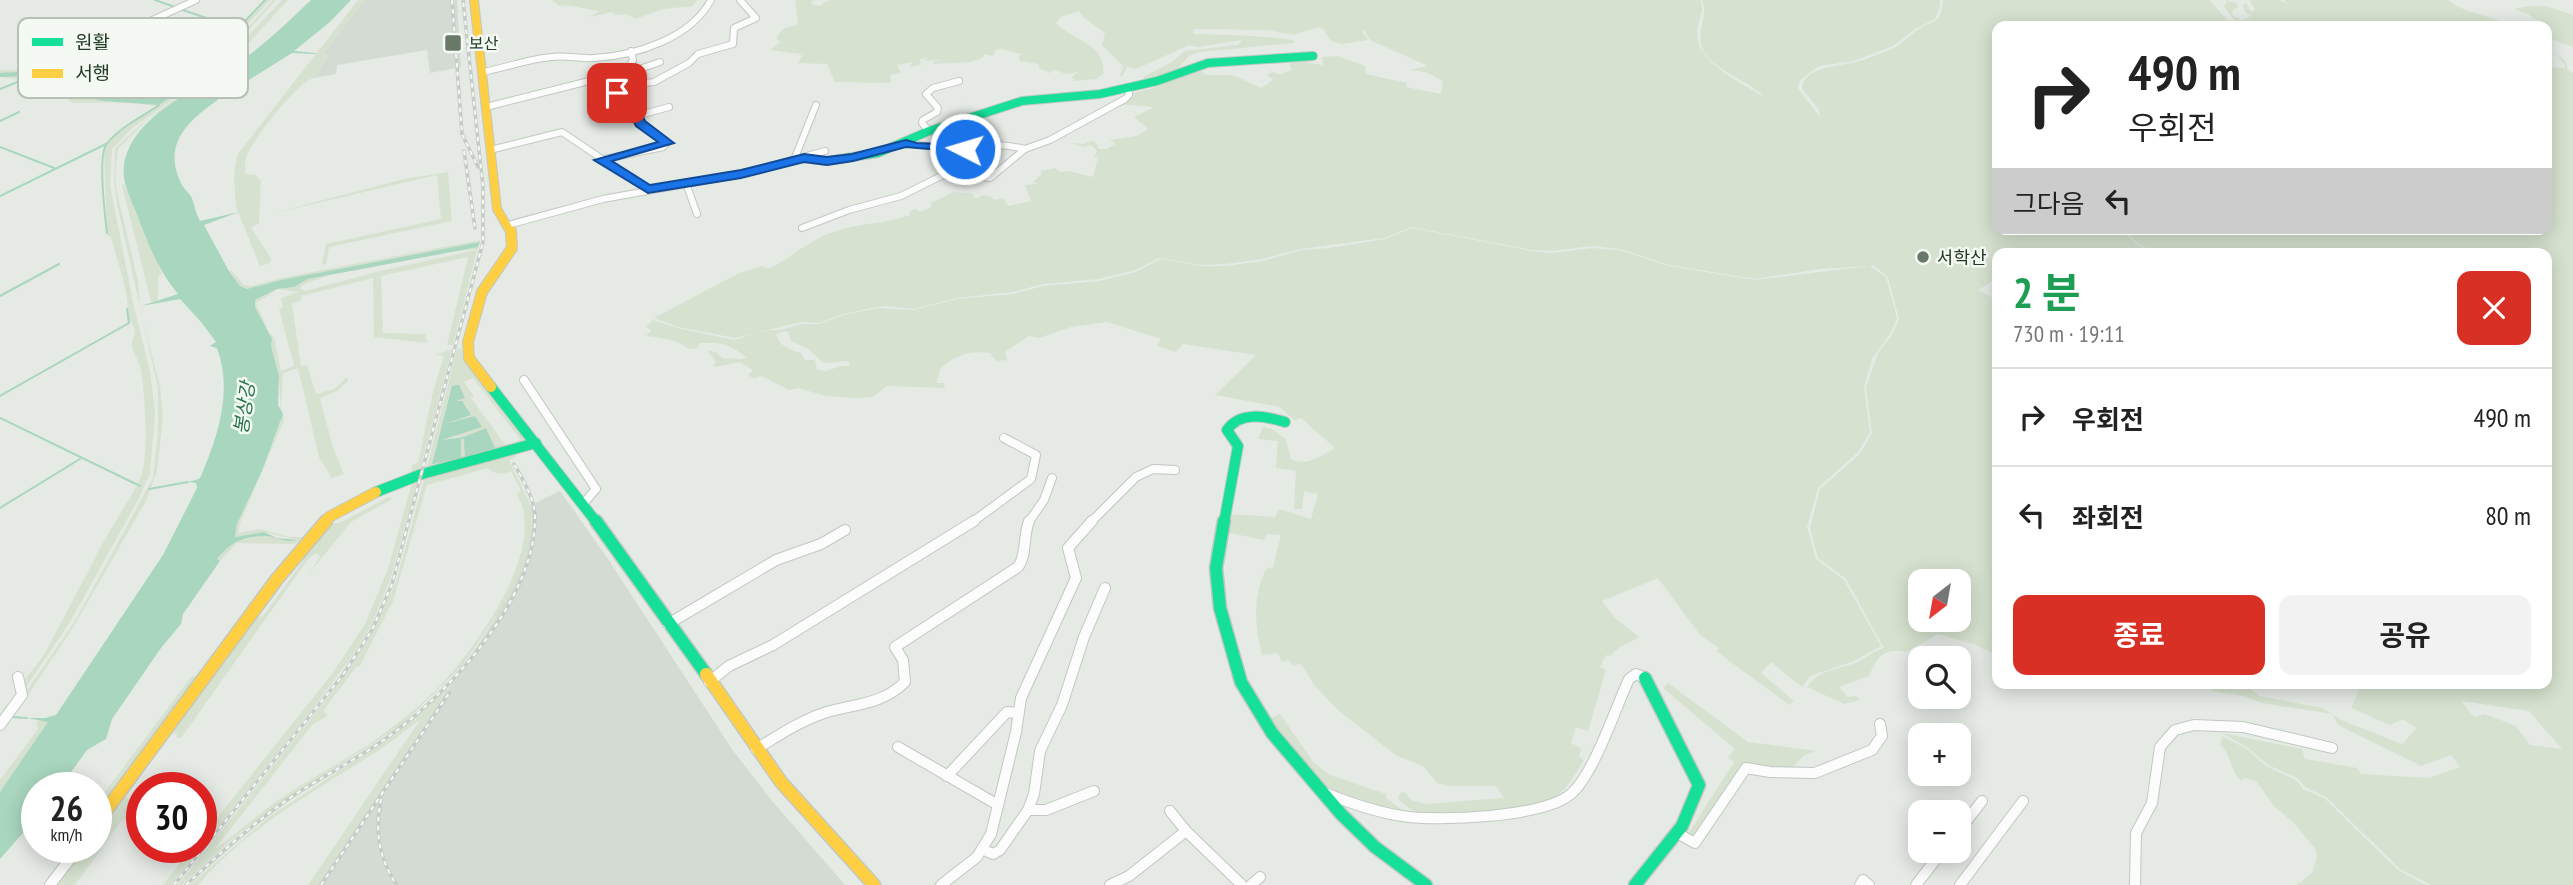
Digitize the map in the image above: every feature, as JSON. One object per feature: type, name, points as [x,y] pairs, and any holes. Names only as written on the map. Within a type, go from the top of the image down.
[{"type":"street","points":[[157,18],[196,0]]},
{"type":"street","points":[[474,0],[497,209],[508,225],[513,240],[509,256],[487,284],[466,345],[472,363],[620,552],[756,749],[800,805],[874,885]]},
{"type":"street","points":[[482,72],[524,65],[544,58],[594,58],[631,51],[666,38],[703,17],[711,0]]},
{"type":"street","points":[[600,160],[667,145],[662,137],[640,123],[629,102],[617,93],[627,85],[654,82],[689,63],[698,54],[733,44],[734,28],[756,18],[740,0]]},
{"type":"street","points":[[627,85],[625,73],[633,60],[631,51]]},
{"type":"street","points":[[799,159],[827,161],[853,158],[906,144],[929,131],[1022,101],[1100,94],[1208,63],[1287,56],[1313,57]]},
{"type":"street","points":[[486,107],[660,62]]},
{"type":"street","points":[[929,131],[922,123],[923,120],[939,108],[926,94],[933,88],[959,81]]},
{"type":"street","points":[[802,228],[849,209],[901,197],[945,174],[962,173],[990,178],[1025,149],[1050,140],[1125,99],[1129,95],[1128,88]]},
{"type":"street","points":[[799,159],[816,105]]},
{"type":"street","points":[[636,116],[669,107]]},
{"type":"street","points":[[491,150],[562,132],[648,190]]},
{"type":"street","points":[[906,144],[916,147],[965,149],[1006,144],[1025,149]]},
{"type":"street","points":[[508,225],[648,190],[741,174],[825,151]]},
{"type":"street","points":[[686,183],[697,215]]},
{"type":"street","points":[[524,380],[596,489],[583,504]]},
{"type":"street","points":[[1285,422],[1275,418],[1242,417],[1229,425],[1227,430],[1238,446],[1217,555],[1217,595],[1241,682],[1272,733],[1325,793],[1375,847],[1426,885]]},
{"type":"street","points":[[709,682],[729,666],[773,645],[934,547],[985,514],[1031,479],[1036,455],[1003,438]]},
{"type":"street","points":[[112,802],[277,579],[329,517],[357,500],[415,477],[536,443]]},
{"type":"street","points":[[941,885],[976,857],[990,834],[1028,678],[1076,578],[1068,548],[1070,543],[1136,477],[1153,468],[1175,470]]},
{"type":"street","points":[[756,749],[816,715],[887,696],[902,687],[905,682],[903,660],[895,647],[1018,567],[1023,560],[1023,535],[1031,515],[1044,500],[1052,478]]},
{"type":"street","points":[[668,624],[776,560],[813,547],[845,530]]},
{"type":"street","points":[[982,849],[993,854],[1000,850],[1028,810],[1034,794],[1040,751],[1062,705],[1084,637],[1105,588]]},
{"type":"street","points":[[1325,793],[1371,809],[1410,818],[1467,816],[1554,805],[1574,792],[1629,678],[1636,674],[1645,678],[1699,785],[1695,806],[1635,885]]},
{"type":"street","points":[[0,725],[22,695],[18,677]]},
{"type":"street","points":[[947,776],[1007,712],[1018,713]]},
{"type":"street","points":[[1676,833],[1695,843],[1746,768],[1799,774],[1823,771],[1872,750],[1882,736],[1880,724]]},
{"type":"street","points":[[2134,885],[2136,829],[2150,808],[2159,751],[2164,740],[2173,732],[2200,725],[2236,726],[2272,732],[2332,748]]},
{"type":"street","points":[[898,747],[998,804]]},
{"type":"street","points":[[1028,810],[1046,810],[1094,791]]},
{"type":"street","points":[[1971,815],[1982,801]]},
{"type":"street","points":[[1960,885],[2023,801]]},
{"type":"street","points":[[1170,811],[1186,831],[1242,885]]},
{"type":"street","points":[[1110,885],[1129,876],[1186,831]]},
{"type":"street","points":[[50,885],[67,863]]},
{"type":"street","points":[[1916,885],[1933,863]]},
{"type":"street","points":[[1251,885],[1261,877]]},
{"type":"street","points":[[1860,885],[1863,880],[1869,885]]},
{"type":"shaded area","points":[[266,0],[270,0],[248,24],[248,19]]},
{"type":"shaded area","points":[[276,0],[248,31],[248,27]]},
{"type":"shaded area","points":[[282,0],[288,0],[248,44],[248,36]]},
{"type":"shaded area","points":[[358,0],[365,0],[324,53],[328,56],[314,78],[298,89],[276,112],[246,158],[246,174],[256,175],[261,181],[259,223],[251,228],[271,258],[270,263],[260,266],[236,207],[234,175],[237,155]]},
{"type":"shaded area","points":[[364,0],[457,0],[461,67],[430,73],[427,50],[337,65],[336,74],[314,78],[328,56],[324,53]]},
{"type":"shaded area","points":[[552,0],[618,0],[618,4],[619,0],[697,0],[692,6],[664,9],[635,19],[627,14],[616,15],[612,12],[590,17],[600,11],[559,6]]},
{"type":"shaded area","points":[[795,0],[813,0],[811,4],[821,6],[826,1],[834,0],[1700,0],[1702,8],[1697,32],[1704,54],[1722,71],[1765,98],[1721,69],[1706,55],[1700,35],[1704,11],[1702,0],[1940,0],[1935,19],[1915,29],[1893,46],[1854,61],[1819,66],[1800,80],[1798,89],[1821,118],[1818,108],[1802,89],[1809,75],[1823,68],[1860,61],[1892,49],[1915,31],[1937,19],[1943,0],[2209,0],[2228,21],[1992,21],[1992,235],[2127,235],[2144,248],[1992,248],[1992,281],[1978,290],[1992,297],[1992,653],[1938,634],[1917,646],[1908,646],[1906,652],[1887,652],[1878,659],[1869,676],[1839,687],[1848,697],[1856,696],[1860,700],[1844,704],[1807,687],[1818,676],[1858,662],[1884,648],[1846,579],[1818,558],[1810,528],[1820,489],[1860,454],[1872,433],[1866,388],[1878,353],[1892,335],[1899,319],[1888,277],[1873,265],[1870,266],[1886,277],[1897,318],[1890,334],[1872,359],[1864,387],[1870,432],[1858,452],[1818,488],[1807,527],[1816,559],[1844,580],[1881,646],[1854,661],[1810,676],[1802,687],[1771,662],[1761,673],[1794,701],[1789,705],[1716,651],[1719,648],[1700,635],[1658,578],[1602,601],[1615,618],[1639,637],[1620,647],[1611,656],[1606,655],[1600,667],[1606,670],[1588,731],[1576,727],[1571,743],[1581,748],[1579,757],[1584,760],[1563,790],[1554,798],[1530,806],[1451,816],[1425,815],[1414,811],[1398,798],[1400,793],[1405,792],[1411,800],[1425,804],[1504,798],[1496,786],[1448,786],[1437,783],[1423,766],[1397,756],[1339,711],[1315,686],[1301,664],[1293,665],[1289,660],[1282,662],[1278,653],[1262,655],[1256,622],[1257,600],[1266,569],[1273,567],[1281,535],[1267,534],[1264,540],[1225,532],[1228,514],[1275,517],[1279,509],[1311,519],[1318,494],[1304,491],[1302,509],[1294,509],[1296,471],[1276,468],[1278,441],[1258,439],[1263,427],[1272,429],[1286,439],[1291,459],[1297,461],[1313,460],[1335,448],[1301,418],[1294,420],[1280,407],[1215,395],[1256,355],[1183,344],[1176,352],[1157,346],[1161,339],[1107,322],[1071,327],[1039,338],[1029,336],[1005,352],[1007,360],[996,361],[990,353],[983,352],[957,357],[940,369],[937,383],[944,383],[945,388],[887,386],[873,397],[857,398],[826,396],[798,388],[789,390],[761,376],[754,379],[748,375],[753,370],[740,362],[715,367],[713,365],[716,362],[707,350],[718,353],[722,358],[746,357],[729,346],[720,344],[700,343],[697,348],[689,349],[674,341],[646,336],[651,331],[646,326],[653,320],[677,328],[735,340],[757,333],[735,338],[678,327],[654,318],[739,273],[762,266],[769,269],[827,234],[901,218],[910,215],[909,212],[915,209],[920,212],[953,192],[974,194],[973,197],[977,198],[983,195],[991,196],[994,200],[1003,198],[1008,206],[1031,201],[1025,185],[1038,184],[1033,182],[1041,175],[1041,171],[1055,168],[1060,172],[1068,171],[1093,177],[1097,151],[1091,145],[1085,147],[1071,143],[1084,144],[1094,140],[1099,149],[1107,149],[1115,144],[1110,140],[1137,136],[1148,129],[1134,117],[1154,107],[1118,104],[1130,98],[1132,93],[1154,88],[1154,84],[1201,71],[1206,75],[1233,75],[1261,88],[1273,80],[1267,75],[1273,72],[1280,75],[1292,69],[1289,65],[1294,57],[1309,57],[1307,63],[1323,65],[1322,57],[1338,56],[1365,66],[1366,74],[1407,83],[1406,87],[1441,94],[1443,81],[1425,72],[1410,70],[1428,66],[1370,40],[1364,30],[1362,32],[1368,40],[1341,44],[1331,41],[1323,29],[1318,27],[1293,35],[1268,30],[1194,29],[1193,34],[1268,37],[1293,40],[1294,43],[1200,52],[1189,56],[1175,72],[1145,82],[1143,77],[1172,62],[1185,51],[1238,45],[1242,40],[1197,47],[1189,45],[1136,69],[1127,67],[1122,77],[1120,75],[1123,66],[1102,45],[1105,33],[1084,18],[1079,11],[1061,17],[1056,23],[1087,43],[1099,55],[1103,74],[1096,79],[1075,81],[1072,77],[1078,72],[1067,74],[1054,70],[1050,73],[1039,68],[1039,64],[1020,61],[1019,56],[1022,54],[995,50],[993,56],[984,54],[983,58],[970,62],[934,64],[933,62],[941,60],[925,61],[928,58],[920,59],[921,65],[909,67],[913,62],[897,65],[901,73],[890,75],[891,83],[835,82],[827,64],[798,63],[802,56],[800,54],[770,50],[781,42],[776,38],[783,29],[798,24]],"holes":[[[1411,227],[1532,250],[1552,251],[1592,246],[1620,249],[1669,265],[1755,279],[1820,269],[1868,266],[1755,280],[1669,266],[1619,250],[1592,248],[1552,253],[1532,251],[1412,228],[1385,239],[1301,250],[1263,261],[1202,266],[1160,259],[1136,272],[1099,281],[1043,286],[1013,294],[957,299],[913,310],[878,308],[844,315],[820,324],[801,324],[781,330],[768,330],[801,322],[820,323],[843,314],[886,306],[913,309],[957,298],[1013,292],[1043,284],[1099,279],[1135,270],[1159,258],[1202,265],[1262,259],[1300,249],[1384,238]],[[788,332],[791,341],[808,349],[824,363],[849,361],[849,366],[827,371],[817,370],[815,360],[805,360],[801,353],[782,344],[776,334]]]},
{"type":"shaded area","points":[[2225,0],[2237,3],[2238,7],[2233,10],[2232,15],[2242,20],[2251,16],[2245,12],[2243,5],[2246,3],[2251,12],[2255,9],[2250,1],[2254,0],[2279,0],[2289,5],[2284,0],[2448,0],[2454,5],[2498,21],[2235,21],[2223,5],[2227,3]]},
{"type":"shaded area","points":[[2546,6],[2573,15],[2573,47],[2552,39],[2552,21],[2537,21],[2514,9]]},
{"type":"shaded area","points":[[2556,53],[2573,73],[2573,885],[2431,885],[2400,869],[2326,797],[2305,787],[2297,778],[2268,765],[2248,748],[2222,733],[2302,749],[2305,759],[2357,768],[2361,774],[2429,778],[2460,767],[2451,755],[2421,766],[2338,725],[2332,714],[2402,744],[2417,728],[2403,719],[2390,725],[2351,708],[2360,689],[2552,689],[2552,248],[2147,248],[2129,235],[2552,235],[2552,67],[2564,68],[2565,65]],"holes":[[[2461,701],[2529,711],[2562,749],[2530,745],[2516,726],[2485,714],[2474,717]]]},
{"type":"shaded area","points":[[0,70],[18,70],[18,73],[0,73]]},
{"type":"shaded area","points":[[66,98],[89,98],[119,102],[73,103]]},
{"type":"shaded area","points":[[175,98],[131,129],[112,149],[110,185],[134,307],[150,371],[155,413],[150,473],[138,500],[70,622],[24,690],[23,682],[44,655],[105,539],[136,487],[140,487],[137,484],[144,462],[146,427],[144,391],[140,366],[132,345],[135,329],[127,315],[127,298],[122,277],[111,237],[107,235],[104,148],[117,134],[157,106],[133,103],[160,105]]},
{"type":"shaded area","points":[[177,98],[182,98],[148,119],[118,149],[115,175],[117,192],[138,281],[140,306],[117,204],[114,181],[115,148],[146,120]]},
{"type":"shaded area","points":[[448,172],[452,221],[329,247],[326,264],[322,265],[326,244],[441,219],[437,175],[270,214],[404,179]]},
{"type":"shaded area","points":[[124,184],[162,274],[158,276],[158,301],[151,302],[122,185]]},
{"type":"shaded area","points":[[480,240],[248,289],[240,286],[228,271],[232,271],[244,285],[252,286],[281,278]]},
{"type":"shaded area","points":[[478,247],[453,345],[447,345],[468,257],[381,276],[383,333],[425,334],[427,343],[374,337],[373,278],[301,296],[302,300],[292,304],[301,366],[307,365],[316,394],[334,389],[347,377],[348,381],[337,391],[320,398],[334,451],[344,474],[332,478],[319,457],[298,368],[283,373],[281,407],[284,420],[238,533],[260,529],[290,537],[304,537],[299,543],[292,544],[237,543],[220,561],[217,560],[232,545],[249,538],[268,536],[297,540],[264,532],[235,537],[237,524],[262,471],[281,421],[279,376],[271,346],[272,339],[255,307],[255,300],[277,289],[294,287],[308,279],[339,273],[300,288],[305,291],[476,250],[447,253]],"holes":[[[278,289],[299,292],[281,298],[283,308],[279,309],[294,366],[281,371],[274,337],[269,333],[256,303]]]},
{"type":"shaded area","points":[[143,320],[160,386],[163,417],[157,471],[146,501],[74,626],[14,716],[10,715],[75,621],[153,478],[158,433],[158,388]]},
{"type":"shaded area","points":[[461,348],[463,359],[527,442],[426,471],[457,349]],"holes":[[[473,378],[520,439],[520,440],[506,446],[471,398],[474,396],[464,382]],[[452,386],[449,402],[462,401],[444,424],[475,416],[441,438],[461,436],[432,463]]]},
{"type":"shaded area","points":[[452,349],[419,473],[411,475],[412,465],[418,463],[433,392],[444,356],[436,355]]},
{"type":"shaded area","points":[[515,453],[516,457],[509,460],[531,506],[532,527],[525,562],[508,598],[463,665],[403,724],[276,806],[217,853],[217,847],[287,794],[359,751],[397,724],[439,687],[469,651],[498,607],[519,559],[524,536],[524,511],[517,494],[521,491],[511,471],[499,474],[488,468],[427,485],[393,601],[360,666],[356,667],[323,711],[328,715],[312,725],[217,846],[217,836],[330,695],[370,637],[396,582],[425,476]]},
{"type":"shaded area","points":[[419,477],[390,580],[371,626],[309,714],[217,828],[217,818],[332,674],[365,624],[388,569],[413,479]]},
{"type":"shaded area","points":[[560,491],[608,559],[734,752],[845,885],[317,885],[495,619],[528,544],[532,524],[531,505]]},
{"type":"shaded area","points":[[389,497],[392,499],[351,522],[308,575],[320,557],[316,553],[309,558],[181,738],[176,737],[177,734],[167,733],[254,618],[263,616],[303,561],[301,559],[334,523],[339,523]]},
{"type":"shaded area","points":[[199,675],[131,772],[126,772],[126,778],[112,798],[112,783],[191,677]]},
{"type":"shaded area","points":[[1668,683],[1748,742],[1816,751],[1803,756],[1790,771],[1745,765],[1693,837],[1688,834],[1734,762],[1728,757],[1735,749],[1663,688]]},
{"type":"shaded area","points":[[450,686],[317,885],[308,885],[420,720],[257,830],[216,865],[198,885],[190,885],[270,816],[395,735]]},
{"type":"shaded area","points":[[2212,689],[2250,689],[2260,696],[2323,708],[2332,714],[2261,703]]},
{"type":"shaded area","points":[[1280,714],[1314,763],[1330,775],[1386,794],[1386,798],[1408,814],[1348,797],[1319,783],[1268,719]]},
{"type":"shaded area","points":[[36,721],[49,721],[0,792],[0,780],[38,729]]},
{"type":"shaded area","points":[[2222,736],[2247,749],[2266,766],[2296,780],[2303,789],[2324,798],[2398,870],[2426,885],[2297,885],[2312,873],[2317,857],[2316,850],[2294,823],[2275,807],[2256,781],[2245,778],[2241,781],[2237,777],[2224,748],[2220,745]]},
{"type":"shaded area","points":[[150,756],[146,768],[143,772],[138,772]]},
{"type":"shaded area","points":[[126,788],[126,819],[122,820],[112,834],[112,807]]},
{"type":"shaded area","points":[[70,863],[91,863],[75,885],[54,885]]},
{"type":"shaded area","points":[[180,863],[189,863],[171,885],[163,885]]},
{"type":"shaded area","points":[[196,863],[206,863],[182,885],[178,885]]},
{"type":"water","points":[[311,0],[351,0],[330,22],[294,51],[315,54],[292,53],[248,80],[248,56]]},
{"type":"water","points":[[18,72],[18,76],[0,77],[0,73]]},
{"type":"water","points":[[88,98],[170,98],[159,105]]},
{"type":"water","name":"봉상강","points":[[180,98],[220,98],[201,112],[183,131],[177,142],[176,168],[182,185],[191,196],[200,221],[239,212],[204,225],[230,273],[240,286],[247,289],[480,242],[478,247],[308,279],[294,287],[277,289],[255,300],[255,307],[272,339],[271,346],[279,376],[278,405],[283,414],[262,471],[237,524],[235,537],[264,532],[277,538],[297,540],[250,537],[222,553],[217,559],[220,561],[183,614],[181,624],[112,719],[106,739],[87,750],[71,772],[21,772],[21,835],[0,859],[0,792],[48,722],[27,718],[56,715],[163,555],[197,488],[196,483],[188,482],[201,476],[218,429],[224,381],[217,348],[210,346],[216,342],[180,299],[141,306],[178,294],[155,259],[126,186],[124,165],[129,147],[152,118]]},
{"type":"water","points":[[459,385],[465,398],[456,401],[462,401],[471,415],[444,424],[475,416],[482,427],[441,440],[464,437],[486,428],[495,448],[465,457],[464,439],[461,439],[461,458],[432,464],[452,386]]},
{"type":"waterway","points":[[155,0],[175,7]]},
{"type":"waterway","points":[[248,18],[265,0]]},
{"type":"waterway","points":[[180,9],[206,18]]},
{"type":"waterway","points":[[0,89],[18,82]]},
{"type":"waterway","points":[[107,233],[102,174],[106,145],[124,128],[159,105]]},
{"type":"waterway","points":[[0,121],[19,112]]},
{"type":"waterway","points":[[0,196],[106,144]]},
{"type":"waterway","points":[[0,147],[54,168]]},
{"type":"waterway","points":[[0,296],[59,264]]},
{"type":"waterway","points":[[0,396],[129,323],[127,309]]},
{"type":"waterway","points":[[0,418],[140,486]]},
{"type":"waterway","points":[[0,508],[80,459]]},
{"type":"waterway","points":[[149,489],[188,482]]},
{"type":"waterway","points":[[13,717],[27,718]]},
{"type":"railway","points":[[452,0],[462,134],[478,167]]},
{"type":"railway","points":[[174,885],[342,676],[372,630],[392,584],[483,242],[483,187],[463,0]]},
{"type":"railway","points":[[464,151],[475,228]]},
{"type":"railway","points":[[186,885],[258,821],[396,731],[443,690],[488,637],[522,578],[531,548],[535,518],[533,504],[514,464]]},
{"type":"railway","points":[[321,885],[449,693]]},
{"type":"railway","points":[[381,799],[378,833],[385,863],[396,884]]},
{"type":"traffic: fast","points":[[804,158],[827,161],[878,153],[929,131],[1022,101],[1100,94],[1157,81],[1208,63],[1313,56]]},
{"type":"traffic: fast","points":[[491,387],[620,552],[706,674]]},
{"type":"traffic: fast","points":[[1285,422],[1270,418],[1245,417],[1231,424],[1227,430],[1238,446],[1216,568],[1220,608],[1241,682],[1272,733],[1341,814],[1375,847],[1426,885]]},
{"type":"traffic: fast","points":[[376,492],[422,474],[536,443]]},
{"type":"traffic: fast","points":[[1635,885],[1665,851],[1682,826],[1699,785],[1645,678]]},
{"type":"traffic: slow","points":[[474,0],[497,209],[511,229],[512,248],[482,292],[468,342],[469,358],[491,387]]},
{"type":"traffic: slow","points":[[112,802],[277,579],[329,517],[376,492]]},
{"type":"traffic: slow","points":[[706,674],[781,782],[874,885]]},
{"type":"place","name":"보산","points":[[453,43]]},
{"type":"place","name":"서학산","points":[[1923,257]]},
{"type":"route","points":[[617,93],[632,106],[637,120],[662,137],[667,145],[600,160],[628,174],[648,190],[741,174],[804,158],[827,161],[853,158],[906,144],[916,147],[965,149]]}]
